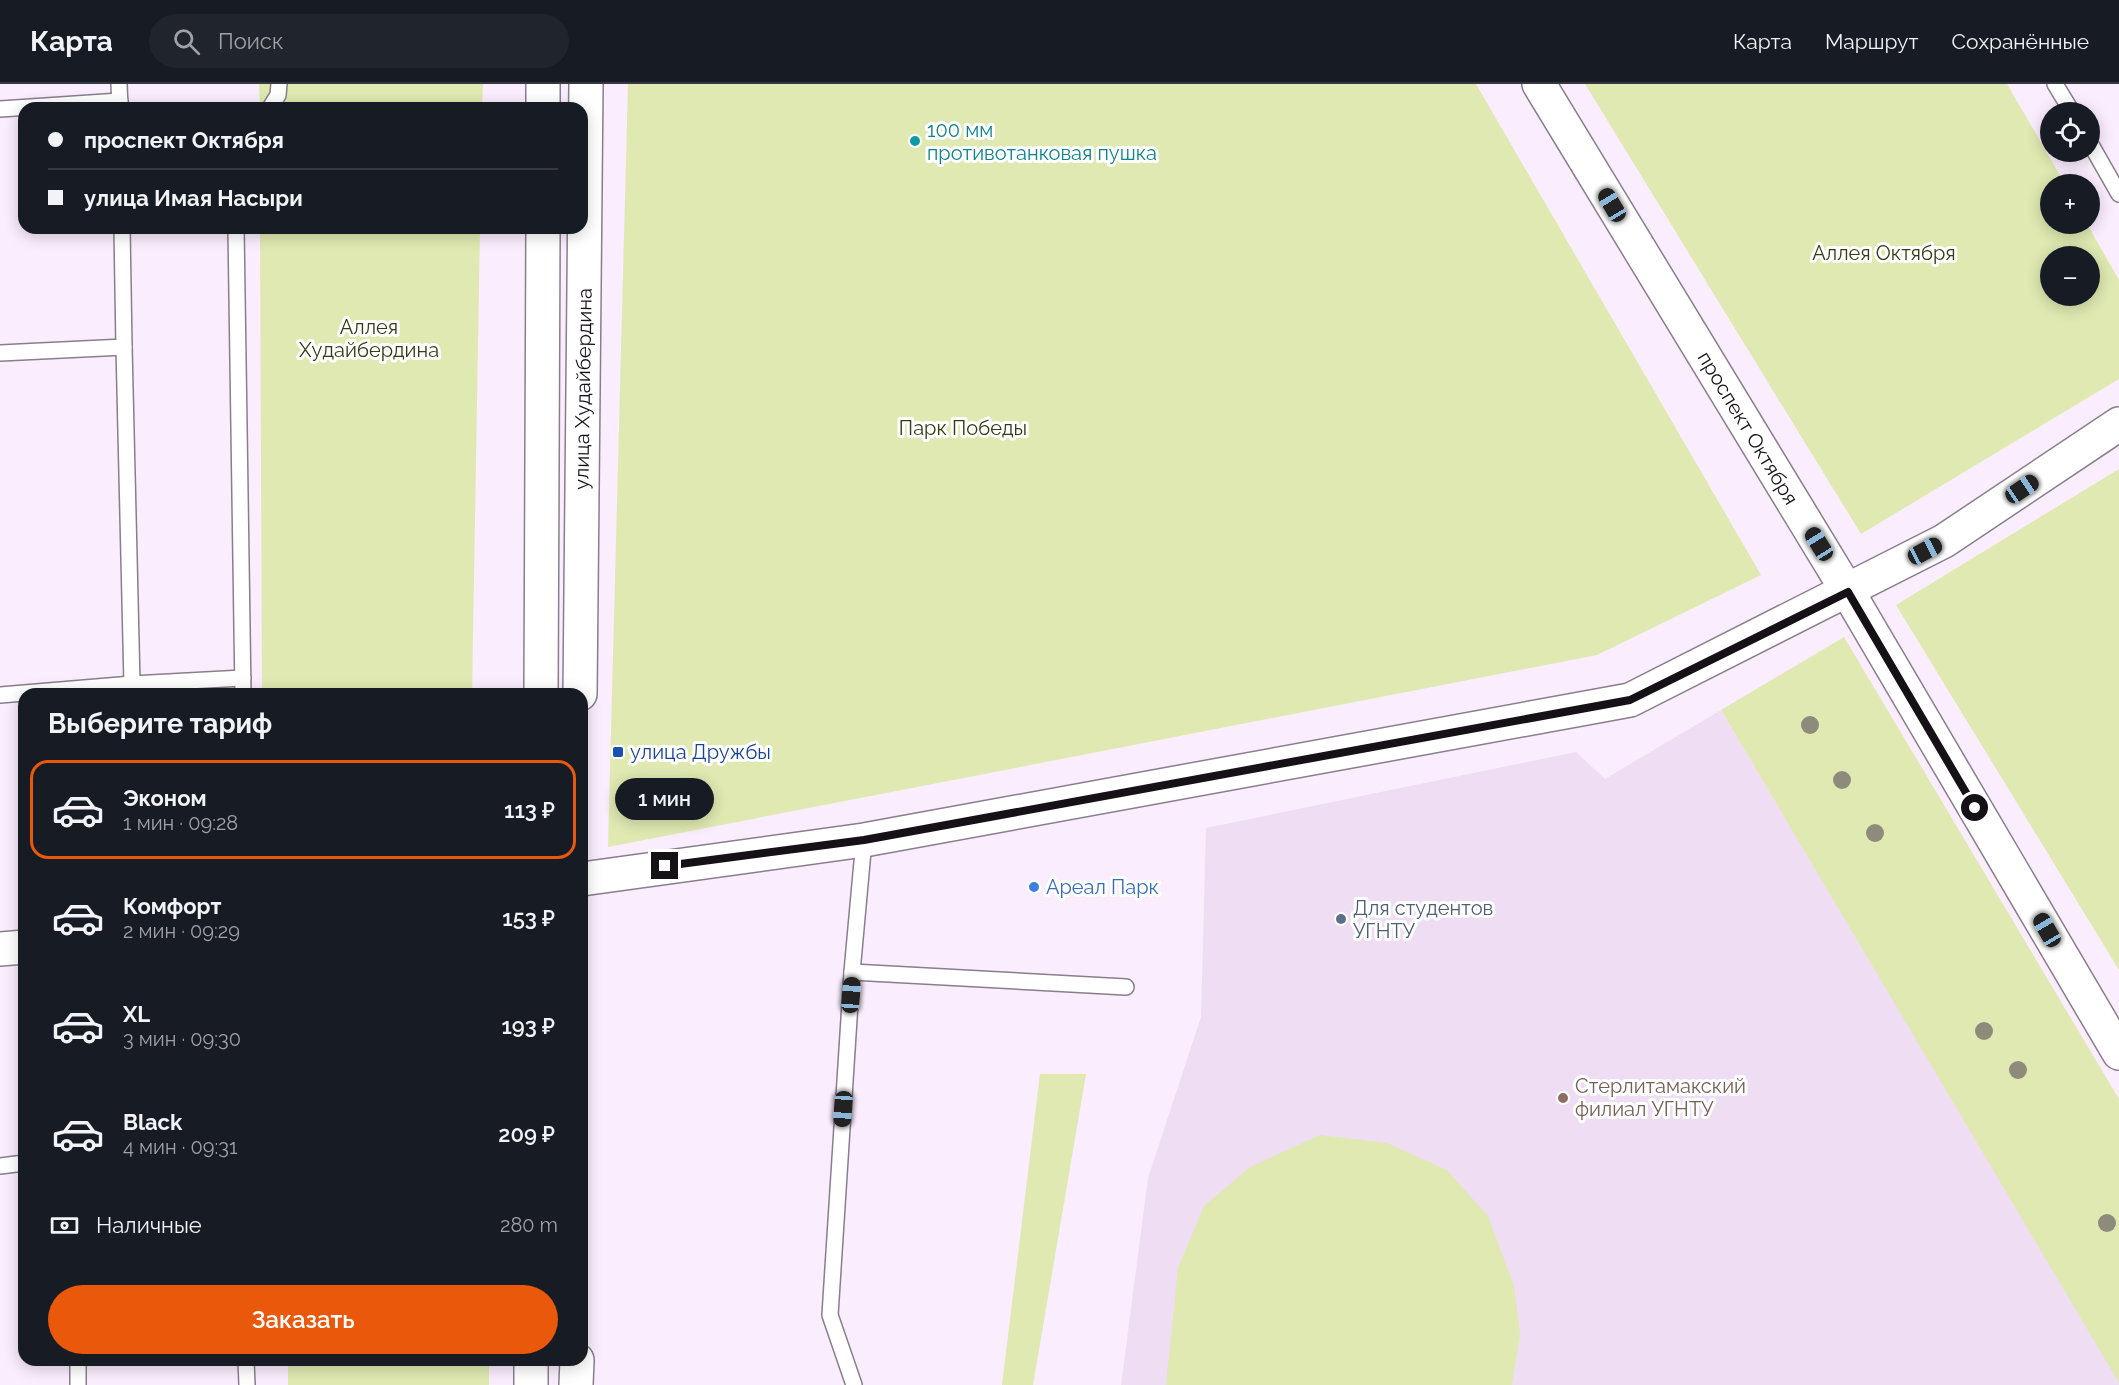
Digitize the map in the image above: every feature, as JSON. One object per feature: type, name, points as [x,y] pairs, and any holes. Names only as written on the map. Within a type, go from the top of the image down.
[{"type":"main road","points":[[543,84],[543,102]]},
{"type":"main road","name":"улица Худайбердина","points":[[586,84],[586,102]]},
{"type":"main road","name":"проспект Октября","points":[[1539,84],[1848,592],[2119,1053]]},
{"type":"main road","name":"улица Худайбердина","points":[[541,688],[543,234]]},
{"type":"main road","name":"улица Худайбердина","points":[[580,688],[585,234]]},
{"type":"main road","points":[[588,878],[864,840],[1630,700],[1848,592],[1944,541],[2119,424]]},
{"type":"main road","points":[[0,949],[18,948]]},
{"type":"main road","points":[[531,1366],[531,1385]]},
{"type":"main road","points":[[576,1385],[577,1366]]},
{"type":"lane","points":[[119,84],[120,102]]},
{"type":"lane","points":[[274,102],[278,95],[279,84]]},
{"type":"lane","points":[[2055,84],[2066,102]]},
{"type":"lane","points":[[0,110],[18,109]]},
{"type":"lane","points":[[2100,161],[2119,194]]},
{"type":"lane","points":[[122,234],[132,684]]},
{"type":"lane","points":[[236,234],[243,688]]},
{"type":"lane","points":[[0,352],[124,347]]},
{"type":"lane","points":[[79,688],[243,678]]},
{"type":"lane","points":[[0,694],[18,693]]},
{"type":"lane","points":[[854,1385],[830,1315],[852,972],[864,840]]},
{"type":"lane","points":[[852,972],[1126,987]]},
{"type":"lane","points":[[0,1166],[18,1164]]},
{"type":"lane","points":[[78,1366],[78,1385]]},
{"type":"lane","points":[[246,1366],[247,1385]]},
{"type":"shaded area","name":"Стерлитамакский филиал УГНТУ","points":[[1721,710],[2119,1381],[2119,1385],[1121,1385],[1148,1178],[1201,1017],[1206,828],[1576,752],[1605,779]]},
{"type":"green space","points":[[259,84],[483,84],[482,102],[260,102]]},
{"type":"green space","name":"Парк Победы","points":[[628,84],[1476,84],[1761,575],[1597,655],[608,847]]},
{"type":"green space","name":"Аллея Октября","points":[[1585,84],[2007,84],[2040,141],[2040,162],[2052,162],[2059,174],[2040,174],[2040,234],[2093,234],[2100,246],[2040,246],[2040,306],[2100,306],[2100,247],[2119,280],[2119,379],[1861,534]]},
{"type":"green space","name":"Аллея Худайбердина","points":[[260,234],[480,234],[472,688],[262,688]]},
{"type":"green space","points":[[2119,469],[2119,970],[1896,605]]},
{"type":"green space","points":[[1844,637],[2119,1099],[2119,1383],[1721,710]]},
{"type":"green space","points":[[1040,1074],[1086,1074],[1033,1385],[1002,1385]]},
{"type":"green space","points":[[1320,1135],[1387,1143],[1447,1170],[1488,1216],[1514,1286],[1520,1334],[1512,1385],[1166,1385],[1178,1268],[1204,1206],[1250,1167]]},
{"type":"green space","points":[[288,1366],[489,1366],[489,1385],[288,1385]]},
{"type":"place","name":"100 мм противотанковая пушка","points":[[915,141]]},
{"type":"place","name":"улица Дружбы","points":[[618,752]]},
{"type":"place","name":"Ареал Парк","points":[[1034,887]]},
{"type":"place","name":"Для студентов УГНТУ","points":[[1341,919]]},
{"type":"place","name":"Стерлитамакский филиал УГНТУ","points":[[1563,1098]]},
{"type":"route","points":[[665,866],[864,840],[1630,700],[1848,592],[1975,808]]}]
